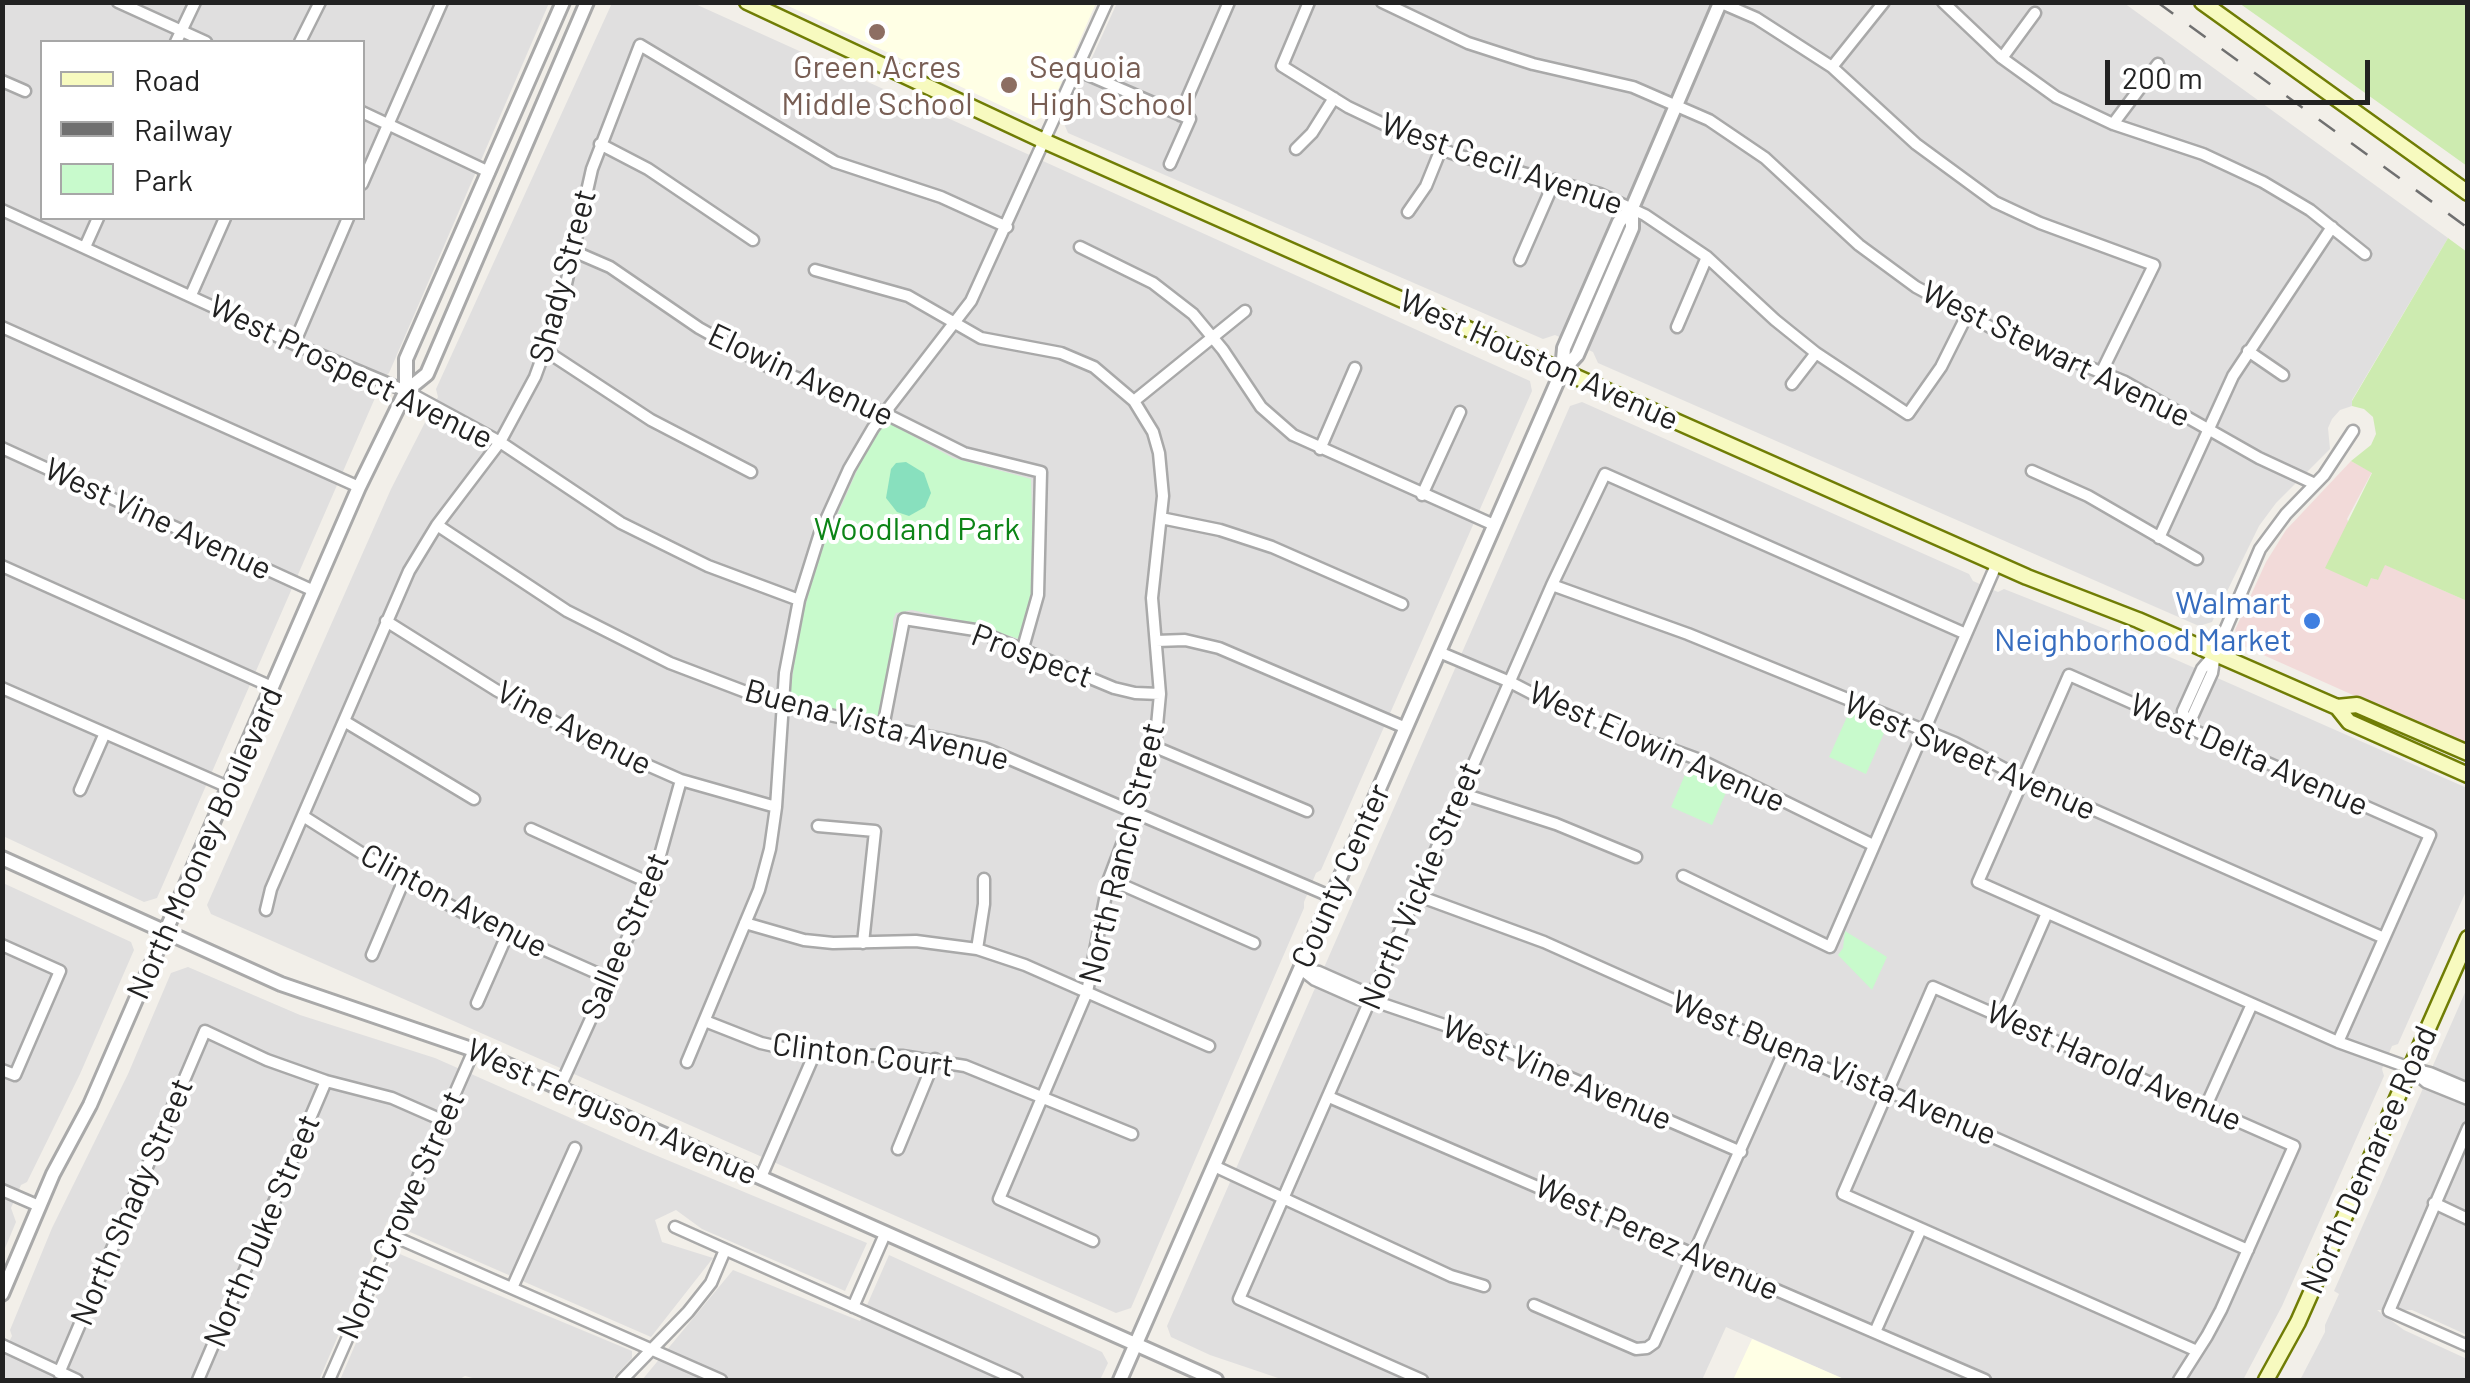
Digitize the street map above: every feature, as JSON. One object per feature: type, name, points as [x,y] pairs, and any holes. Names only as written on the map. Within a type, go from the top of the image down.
[{"type":"main road","name":"West Houston Avenue","points":[[747,2],[1044,141],[1996,563],[2337,706],[2357,705],[2468,753]]},
{"type":"main road","points":[[2202,2],[2468,193]]},
{"type":"main road","name":"West Houston Avenue","points":[[2337,706],[2349,722],[2468,774]]},
{"type":"main road","name":"North Demaree Road","points":[[2266,1380],[2298,1322],[2468,938]]},
{"type":"street","points":[[118,2],[178,37],[194,2]]},
{"type":"street","points":[[301,40],[320,2]]},
{"type":"street","points":[[365,177],[442,2]]},
{"type":"street","name":"North Mooney Boulevard","points":[[406,391],[406,359],[563,2]]},
{"type":"street","name":"North Mooney Boulevard","points":[[2,1294],[166,933],[359,487],[406,391],[427,374],[587,2]]},
{"type":"street","points":[[687,1062],[746,923],[770,849],[782,702],[800,600],[834,500],[884,413],[971,301],[1107,2]]},
{"type":"street","points":[[1180,114],[1229,2]]},
{"type":"street","name":"West Cecil Avenue","points":[[1309,2],[1282,66],[1334,98],[1441,149],[1555,180],[1632,208],[1707,257],[1816,353],[1908,414],[1941,367],[1967,316]]},
{"type":"street","name":"West Stewart Avenue","points":[[1382,2],[1431,28],[1484,49],[1634,87],[1678,104],[1738,138],[1859,245],[1916,287],[2018,340],[2102,371],[2315,484]]},
{"type":"street","points":[[1832,67],[1884,2]]},
{"type":"street","points":[[1943,2],[2002,58],[2056,97],[2112,124],[2232,166],[2287,196],[2365,254]]},
{"type":"street","points":[[1720,3],[1768,26],[1832,67],[1916,144],[1994,202],[2154,265],[2102,371]]},
{"type":"street","name":"County Center","points":[[1120,1380],[1562,370],[1564,348],[1619,222],[1632,208],[1720,3]]},
{"type":"street","points":[[2002,58],[2035,13]]},
{"type":"street","name":"Shady Street","points":[[266,910],[271,889],[409,571],[437,525],[500,442],[546,351],[600,144],[640,45],[821,156],[940,198],[1007,227]]},
{"type":"street","points":[[2112,124],[2158,64]]},
{"type":"street","points":[[1076,70],[1190,119],[1170,164]]},
{"type":"street","points":[[2,81],[25,92]]},
{"type":"street","points":[[1296,149],[1312,133],[1334,98]]},
{"type":"street","points":[[365,113],[489,172]]},
{"type":"street","points":[[600,144],[648,169],[753,240]]},
{"type":"street","points":[[1408,212],[1426,186],[1441,149]]},
{"type":"street","points":[[1520,260],[1555,180]]},
{"type":"street","name":"West Prospect Avenue","points":[[2,210],[406,391],[500,442],[621,522],[708,566],[800,600]]},
{"type":"street","points":[[85,247],[97,220]]},
{"type":"street","points":[[191,295],[224,220]]},
{"type":"street","points":[[294,344],[347,220]]},
{"type":"street","points":[[2159,538],[2208,428],[2248,351],[2332,227]]},
{"type":"street","points":[[1080,247],[1153,283],[1193,314],[1270,418],[1293,435],[1494,525]]},
{"type":"street","name":"Elowin Avenue","points":[[573,251],[610,267],[733,348],[806,383],[884,413],[964,453],[1041,472],[1038,594],[1023,648]]},
{"type":"street","points":[[1676,327],[1707,257]]},
{"type":"street","points":[[815,270],[908,296],[995,343],[1077,358],[1106,375],[1134,400],[1245,311]]},
{"type":"street","points":[[2,326],[359,487]]},
{"type":"street","points":[[546,351],[650,420],[750,472]]},
{"type":"street","points":[[2248,351],[2282,374]]},
{"type":"street","points":[[1792,384],[1816,353]]},
{"type":"street","points":[[1320,449],[1355,368]]},
{"type":"street","name":"North Ranch Street","points":[[1092,1241],[999,1199],[1087,992],[1109,879],[1155,747],[1160,694],[1152,588],[1164,476],[1152,432],[1134,400]]},
{"type":"street","points":[[1422,494],[1460,412]]},
{"type":"street","points":[[2183,725],[2193,715],[2212,674],[2215,654],[2260,550],[2286,514],[2334,462],[2353,431]]},
{"type":"street","name":"West Vine Avenue","points":[[2,448],[314,591]]},
{"type":"street","points":[[2032,471],[2088,496],[2197,559]]},
{"type":"street","name":"North Vickie Street","points":[[1422,1380],[1239,1300],[1552,585],[1605,474],[1966,634]]},
{"type":"street","points":[[1161,518],[1244,537],[1402,604]]},
{"type":"street","name":"Buena Vista Avenue","points":[[437,525],[522,584],[622,641],[704,676],[782,702],[984,748],[1332,898]]},
{"type":"street","points":[[1682,876],[1830,947],[1996,563]]},
{"type":"street","points":[[2,566],[272,687]]},
{"type":"street","name":"West Sweet Avenue","points":[[1552,585],[1688,634],[1924,730],[2024,779],[2384,938]]},
{"type":"street","name":"Prospect","points":[[882,727],[904,619],[975,630],[1114,688],[1160,694]]},
{"type":"street","name":"Vine Avenue","points":[[386,621],[527,708],[681,780],[776,806]]},
{"type":"street","points":[[1156,641],[1185,640],[1220,648],[1406,728]]},
{"type":"street","name":"West Elowin Avenue","points":[[1439,652],[1564,710],[1700,760],[1873,845]]},
{"type":"street","name":"West Delta Avenue","points":[[2024,779],[2069,674],[2430,835],[2384,938]]},
{"type":"street","points":[[2,688],[228,787]]},
{"type":"street","points":[[344,722],[474,800]]},
{"type":"street","points":[[80,790],[105,734]]},
{"type":"street","points":[[1155,747],[1307,811]]},
{"type":"street","points":[[2024,779],[1978,882],[2338,1042],[2468,1089]]},
{"type":"street","name":"Sallee Street","points":[[559,1089],[652,884],[681,780]]},
{"type":"street","points":[[1460,793],[1556,824],[1636,857]]},
{"type":"street","name":"Clinton Avenue","points":[[303,816],[404,880],[507,935],[610,979]]},
{"type":"street","points":[[818,826],[875,831],[863,943]]},
{"type":"street","points":[[532,829],[652,884]]},
{"type":"street","name":"West Ferguson Avenue","points":[[2,858],[308,994],[474,1050],[1216,1380]]},
{"type":"street","points":[[977,949],[984,879]]},
{"type":"street","points":[[1109,879],[1254,943]]},
{"type":"street","points":[[372,955],[404,880]]},
{"type":"street","name":"West Buena Vista Avenue","points":[[1416,895],[1544,942],[1832,1072],[1888,1091],[2248,1250]]},
{"type":"street","points":[[2002,1016],[2047,913]]},
{"type":"street","points":[[746,923],[804,940],[916,942],[977,949],[1025,965],[1208,1046]]},
{"type":"street","points":[[477,1004],[507,935]]},
{"type":"street","points":[[2338,1042],[2384,938]]},
{"type":"street","points":[[2,945],[60,971],[14,1075],[2,1070]]},
{"type":"street","name":"West Vine Avenue","points":[[1301,969],[1319,972],[1362,991],[1371,1000],[1488,1041],[1740,1152]]},
{"type":"street","name":"West Harold Avenue","points":[[1888,1091],[1934,986],[2206,1106],[2294,1146],[2248,1250]]},
{"type":"street","points":[[2206,1106],[2252,1004]]},
{"type":"street","name":"Clinton Court","points":[[704,1021],[762,1043],[814,1055],[935,1059],[998,1078],[1132,1134]]},
{"type":"street","name":"North Shady Street","points":[[59,1372],[205,1031],[267,1060],[326,1081]]},
{"type":"street","points":[[1534,1306],[1628,1346],[1647,1348],[1657,1338],[1785,1048]]},
{"type":"street","name":"North Crowe Street","points":[[329,1380],[474,1050]]},
{"type":"street","points":[[760,1177],[814,1055]]},
{"type":"street","points":[[898,1149],[935,1059]]},
{"type":"street","points":[[2410,1068],[2426,1082],[2468,1099]]},
{"type":"street","points":[[326,1081],[392,1098],[442,1120]]},
{"type":"street","name":"North Duke Street","points":[[198,1380],[326,1081]]},
{"type":"street","points":[[1888,1091],[1843,1194],[2197,1351]]},
{"type":"street","name":"West Perez Avenue","points":[[1328,1097],[1985,1380]]},
{"type":"street","points":[[2468,1128],[2389,1311],[2468,1346]]},
{"type":"street","points":[[512,1288],[575,1148]]},
{"type":"street","points":[[1214,1166],[1451,1276],[1484,1286]]},
{"type":"street","points":[[2,1190],[39,1206]]},
{"type":"street","points":[[2434,1204],[2468,1218]]},
{"type":"street","points":[[674,1227],[1017,1380]]},
{"type":"street","points":[[1875,1332],[1921,1228]]},
{"type":"street","points":[[853,1307],[885,1234]]},
{"type":"street","points":[[392,1236],[721,1380]]},
{"type":"street","points":[[622,1380],[654,1351],[711,1283],[725,1250]]},
{"type":"street","points":[[2179,1380],[2216,1320],[2248,1250]]},
{"type":"street","points":[[2,1345],[77,1380]]},
{"type":"shaded area","points":[[3,3],[549,3],[389,373],[372,389],[375,398],[157,898],[144,902],[3,836]]},
{"type":"shaded area","points":[[612,3],[693,3],[1530,381],[1532,391],[1321,870],[1316,873],[1131,1308],[1116,1313],[211,914],[207,905]]},
{"type":"shaded area","name":"Sequoia High School","points":[[782,3],[1096,3],[1047,115],[1034,121]]},
{"type":"shaded area","points":[[1117,3],[2124,3],[2448,238],[2352,406],[2340,410],[2332,419],[2328,428],[2330,449],[2276,503],[2259,526],[2212,622],[2199,626],[1598,363],[1593,352],[1555,335],[1543,339],[1068,133],[1063,121]]},
{"type":"shaded area","points":[[1582,402],[1969,574],[1973,581],[1998,592],[2004,589],[2113,632],[2467,788],[2467,889],[2398,1044],[2392,1046],[2382,1069],[2384,1076],[2282,1306],[2243,1380],[1846,1380],[1726,1327],[1702,1380],[1284,1380],[1171,1337],[1167,1326],[1570,406]]},
{"type":"shaded area","points":[[2351,461],[2372,472],[2347,519],[2371,577],[2377,580],[2384,564],[2467,601],[2467,746],[2241,645],[2235,630],[2266,562],[2286,530]]},
{"type":"shaded area","points":[[3,883],[131,942],[134,950],[80,1074],[11,1208],[16,1222],[3,1253]]},
{"type":"shaded area","points":[[188,967],[300,1015],[435,1058],[867,1243],[845,1291],[702,1229],[676,1210],[655,1220],[662,1242],[713,1258],[651,1337],[387,1222],[319,1380],[3,1380],[2,1355],[12,1336],[10,1330],[52,1228],[128,1074],[171,973]]},
{"type":"shaded area","points":[[2467,988],[2467,1335],[2412,1310],[2377,1310],[2404,1330],[2467,1359],[2467,1380],[2300,1380],[2325,1332],[2339,1294],[2334,1291]]},
{"type":"shaded area","points":[[395,1252],[632,1351],[632,1358],[611,1380],[480,1380],[465,1376],[458,1380],[340,1380]]},
{"type":"shaded area","points":[[889,1255],[1102,1352],[1108,1363],[1100,1380],[642,1380],[733,1270],[860,1321]]},
{"type":"shaded area","points":[[1752,1339],[1846,1380],[1733,1380]]},
{"type":"green space","points":[[2239,3],[2467,3],[2467,166],[2280,32]]},
{"type":"green space","points":[[2448,238],[2467,252],[2467,601],[2385,565],[2378,580],[2371,578],[2367,587],[2325,568],[2372,473],[2351,461],[2371,445],[2376,434],[2373,417],[2352,406],[2352,401]]},
{"type":"green space","name":"Woodland Park","points":[[889,423],[953,458],[1031,479],[1034,590],[1023,637],[1019,639],[912,610],[896,613],[880,715],[873,719],[797,701],[790,694],[799,628],[819,556],[863,457],[880,427]]},
{"type":"green space","points":[[906,462],[924,473],[931,493],[925,507],[909,516],[897,512],[886,498],[891,469],[896,463]]},
{"type":"green space","points":[[1850,710],[1888,724],[1866,774],[1829,757]]},
{"type":"green space","points":[[1690,763],[1731,781],[1712,825],[1671,807]]},
{"type":"green space","points":[[1845,931],[1887,957],[1872,990],[1838,955]]},
{"type":"railway","points":[[2157,2],[2468,228]]},
{"type":"place","name":"Green Acres Middle School","points":[[877,32]]},
{"type":"place","name":"Sequoia High School","points":[[1009,85]]},
{"type":"place","name":"Walmart Neighborhood Market","points":[[2312,621]]}]
